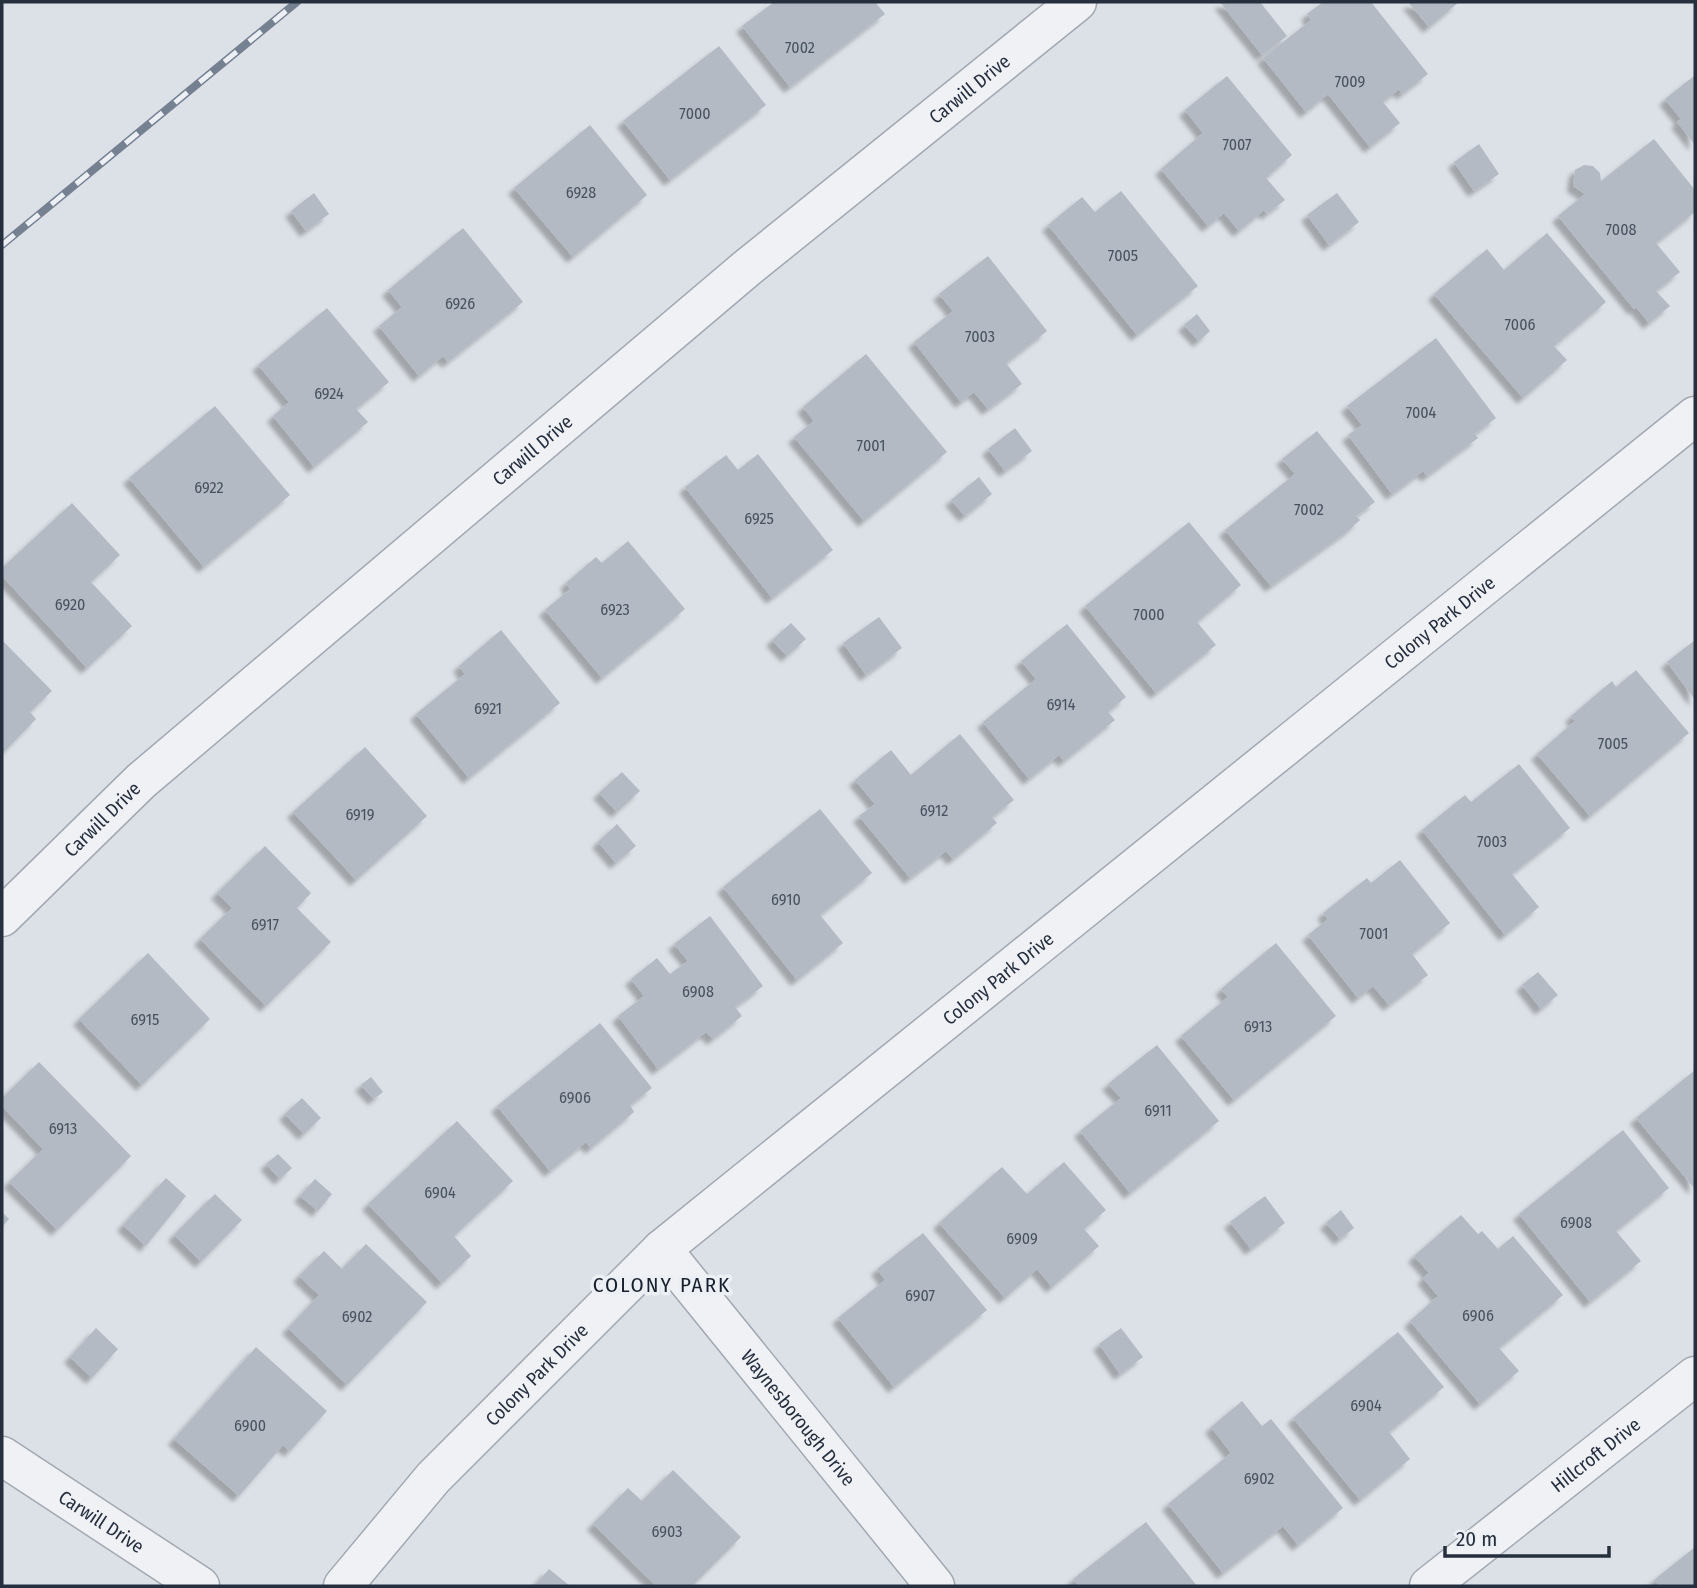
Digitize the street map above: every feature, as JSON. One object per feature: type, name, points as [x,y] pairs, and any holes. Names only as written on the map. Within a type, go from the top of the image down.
[{"type":"street","name":"Carwill Drive","points":[[2,917],[141,781],[747,268],[1077,2]]},
{"type":"street","name":"Colony Park Drive","points":[[343,1586],[433,1478],[662,1249],[1695,416]]},
{"type":"street","name":"Waynesborough Drive","points":[[662,1249],[935,1586]]},
{"type":"street","name":"Hillcroft Drive","points":[[1429,1586],[1695,1376]]},
{"type":"street","name":"Carwill Drive","points":[[2,1456],[200,1586]]},
{"type":"building","points":[[774,2],[875,2],[885,14],[790,87],[742,26]]},
{"type":"building","points":[[1220,2],[1260,2],[1287,36],[1262,55]]},
{"type":"building","points":[[1323,2],[1371,2],[1428,74],[1402,94],[1399,89],[1383,102],[1400,123],[1370,147],[1328,94],[1306,112],[1263,58],[1311,20],[1307,14]]},
{"type":"building","points":[[1408,2],[1459,2],[1429,27]]},
{"type":"building","points":[[719,46],[766,105],[670,180],[623,121]]},
{"type":"building","points":[[1227,76],[1292,155],[1266,178],[1285,200],[1267,214],[1264,210],[1239,231],[1224,213],[1208,226],[1161,169],[1203,133],[1185,110]]},
{"type":"building","points":[[1694,76],[1695,145],[1677,122],[1681,119],[1665,99]]},
{"type":"building","points":[[590,125],[647,195],[573,257],[514,188]]},
{"type":"building","points":[[1654,139],[1695,190],[1695,212],[1656,243],[1680,272],[1656,291],[1670,306],[1649,323],[1636,307],[1634,309],[1558,216],[1585,194],[1573,186],[1575,170],[1584,165],[1593,166],[1600,173],[1601,181]]},
{"type":"building","points":[[1479,144],[1499,174],[1474,191],[1454,162]]},
{"type":"building","points":[[1121,191],[1198,286],[1137,335],[1048,225],[1082,197],[1095,212]]},
{"type":"building","points":[[314,193],[329,214],[306,231],[291,211]]},
{"type":"building","points":[[1337,193],[1359,222],[1329,245],[1307,215]]},
{"type":"building","points":[[463,228],[523,302],[448,362],[443,356],[419,376],[379,326],[402,307],[388,290]]},
{"type":"building","points":[[1547,233],[1606,302],[1554,346],[1567,360],[1523,398],[1434,294],[1487,249],[1504,270]]},
{"type":"building","points":[[988,256],[1047,331],[1006,363],[1022,384],[988,409],[974,392],[961,402],[914,342],[953,311],[939,294]]},
{"type":"building","points":[[327,308],[389,382],[356,409],[368,422],[314,467],[273,416],[289,402],[258,365]]},
{"type":"building","points":[[1197,314],[1210,331],[1199,341],[1184,325]]},
{"type":"building","points":[[1436,338],[1496,418],[1475,434],[1478,438],[1427,476],[1423,471],[1392,494],[1348,435],[1362,425],[1347,406]]},
{"type":"building","points":[[866,354],[947,452],[864,521],[794,437],[814,421],[803,407]]},
{"type":"building","points":[[215,406],[290,495],[204,567],[129,478]]},
{"type":"building","points":[[1015,428],[1032,451],[1005,471],[988,449]]},
{"type":"building","points":[[1317,431],[1375,502],[1356,516],[1360,520],[1349,530],[1271,586],[1225,530],[1295,474],[1282,459]]},
{"type":"building","points":[[758,454],[833,550],[772,598],[685,487],[726,455],[738,470]]},
{"type":"building","points":[[979,477],[992,494],[965,516],[951,500]]},
{"type":"building","points":[[72,503],[120,555],[91,582],[132,626],[87,668],[2,576],[2,568]]},
{"type":"building","points":[[1189,522],[1241,585],[1197,622],[1216,645],[1156,693],[1085,606]]},
{"type":"building","points":[[628,541],[685,609],[602,678],[545,610],[570,589],[566,583],[596,557],[602,563]]},
{"type":"building","points":[[879,617],[902,648],[866,675],[843,643]]},
{"type":"building","points":[[791,623],[806,639],[787,656],[772,640]]},
{"type":"building","points":[[1067,624],[1126,697],[1108,712],[1115,720],[1064,761],[1059,755],[1029,779],[983,722],[1036,679],[1021,661]]},
{"type":"building","points":[[501,630],[560,703],[469,778],[416,714],[465,674],[459,666]]},
{"type":"building","points":[[2,640],[52,691],[30,712],[36,719],[6,750],[2,746]]},
{"type":"building","points":[[1695,640],[1695,700],[1667,662]]},
{"type":"building","points":[[1636,670],[1689,733],[1590,816],[1537,754],[1575,721],[1571,716],[1612,681],[1616,687]]},
{"type":"building","points":[[960,734],[1014,800],[992,817],[997,823],[953,859],[946,851],[910,878],[859,816],[875,804],[855,780],[891,750],[911,775]]},
{"type":"building","points":[[365,747],[427,816],[356,880],[293,812]]},
{"type":"building","points":[[1519,764],[1570,828],[1512,874],[1539,907],[1505,935],[1422,830],[1465,795],[1471,802]]},
{"type":"building","points":[[622,772],[640,791],[617,812],[599,793]]},
{"type":"building","points":[[820,809],[872,873],[820,915],[843,943],[797,980],[723,887]]},
{"type":"building","points":[[617,824],[636,846],[616,863],[598,842]]},
{"type":"building","points":[[265,846],[311,893],[297,908],[331,942],[266,1006],[200,939],[232,908],[217,893]]},
{"type":"building","points":[[1400,860],[1450,923],[1412,954],[1428,975],[1389,1005],[1373,986],[1358,998],[1308,935],[1328,919],[1323,913],[1367,878],[1371,883]]},
{"type":"building","points":[[710,916],[763,986],[735,1007],[742,1016],[713,1039],[706,1032],[658,1069],[618,1016],[644,996],[631,979],[657,958],[670,974],[688,961],[674,944]]},
{"type":"building","points":[[1276,943],[1336,1016],[1234,1100],[1181,1036],[1228,997],[1221,989]]},
{"type":"building","points":[[148,953],[210,1019],[142,1085],[79,1019]]},
{"type":"building","points":[[1538,972],[1558,995],[1541,1009],[1522,985]]},
{"type":"building","points":[[600,1023],[652,1088],[630,1105],[634,1112],[591,1148],[586,1142],[550,1171],[497,1106]]},
{"type":"building","points":[[1157,1045],[1219,1121],[1130,1193],[1080,1131],[1121,1098],[1108,1084]]},
{"type":"building","points":[[39,1062],[131,1156],[57,1230],[9,1182],[43,1149],[2,1106],[2,1098]]},
{"type":"building","points":[[1695,1070],[1695,1187],[1694,1188],[1636,1118]]},
{"type":"building","points":[[371,1077],[383,1092],[374,1099],[361,1085]]},
{"type":"building","points":[[302,1098],[321,1118],[304,1134],[285,1114]]},
{"type":"building","points":[[457,1121],[513,1181],[454,1236],[471,1256],[442,1283],[368,1204]]},
{"type":"building","points":[[1623,1130],[1669,1188],[1616,1231],[1641,1261],[1590,1302],[1519,1214]]},
{"type":"building","points":[[278,1154],[292,1168],[280,1179],[266,1164]]},
{"type":"building","points":[[1064,1162],[1106,1210],[1084,1229],[1099,1246],[1052,1287],[1037,1269],[1005,1298],[939,1223],[1002,1167],[1027,1194]]},
{"type":"building","points":[[166,1178],[186,1196],[146,1246],[123,1225]]},
{"type":"building","points":[[315,1179],[332,1194],[318,1211],[300,1196]]},
{"type":"building","points":[[215,1194],[242,1220],[201,1262],[174,1235]]},
{"type":"building","points":[[1265,1196],[1285,1223],[1251,1249],[1230,1222]]},
{"type":"building","points":[[1341,1210],[1354,1228],[1340,1239],[1326,1223]]},
{"type":"building","points":[[2,1212],[9,1219],[2,1227]]},
{"type":"building","points":[[1461,1215],[1478,1234],[1482,1231],[1498,1249],[1513,1236],[1563,1295],[1499,1348],[1519,1371],[1480,1404],[1410,1321],[1438,1296],[1423,1278],[1429,1273],[1414,1256]]},
{"type":"building","points":[[923,1233],[987,1310],[894,1387],[838,1318],[885,1280],[877,1269]]},
{"type":"building","points":[[366,1244],[427,1302],[347,1385],[288,1328],[319,1295],[299,1276],[324,1251],[342,1269]]},
{"type":"building","points":[[96,1328],[118,1349],[92,1378],[70,1357]]},
{"type":"building","points":[[1121,1328],[1143,1357],[1120,1374],[1099,1344]]},
{"type":"building","points":[[1398,1332],[1444,1387],[1389,1432],[1410,1459],[1360,1500],[1293,1418]]},
{"type":"building","points":[[256,1347],[327,1411],[290,1451],[283,1445],[239,1496],[174,1439]]},
{"type":"building","points":[[1242,1401],[1262,1426],[1271,1419],[1343,1508],[1298,1545],[1283,1526],[1223,1573],[1168,1504],[1231,1453],[1211,1427]]},
{"type":"building","points":[[673,1470],[741,1537],[692,1586],[656,1586],[593,1524],[628,1488],[642,1501]]},
{"type":"building","points":[[1146,1522],[1197,1586],[1079,1586],[1073,1579]]},
{"type":"building","points":[[1695,1547],[1695,1586],[1660,1586],[1654,1580]]},
{"type":"building","points":[[549,1569],[570,1586],[534,1586]]},
{"type":"railway","points":[[2,245],[297,2]]},
{"type":"district","name":"COLONY PARK","points":[[662,1285]]}]
